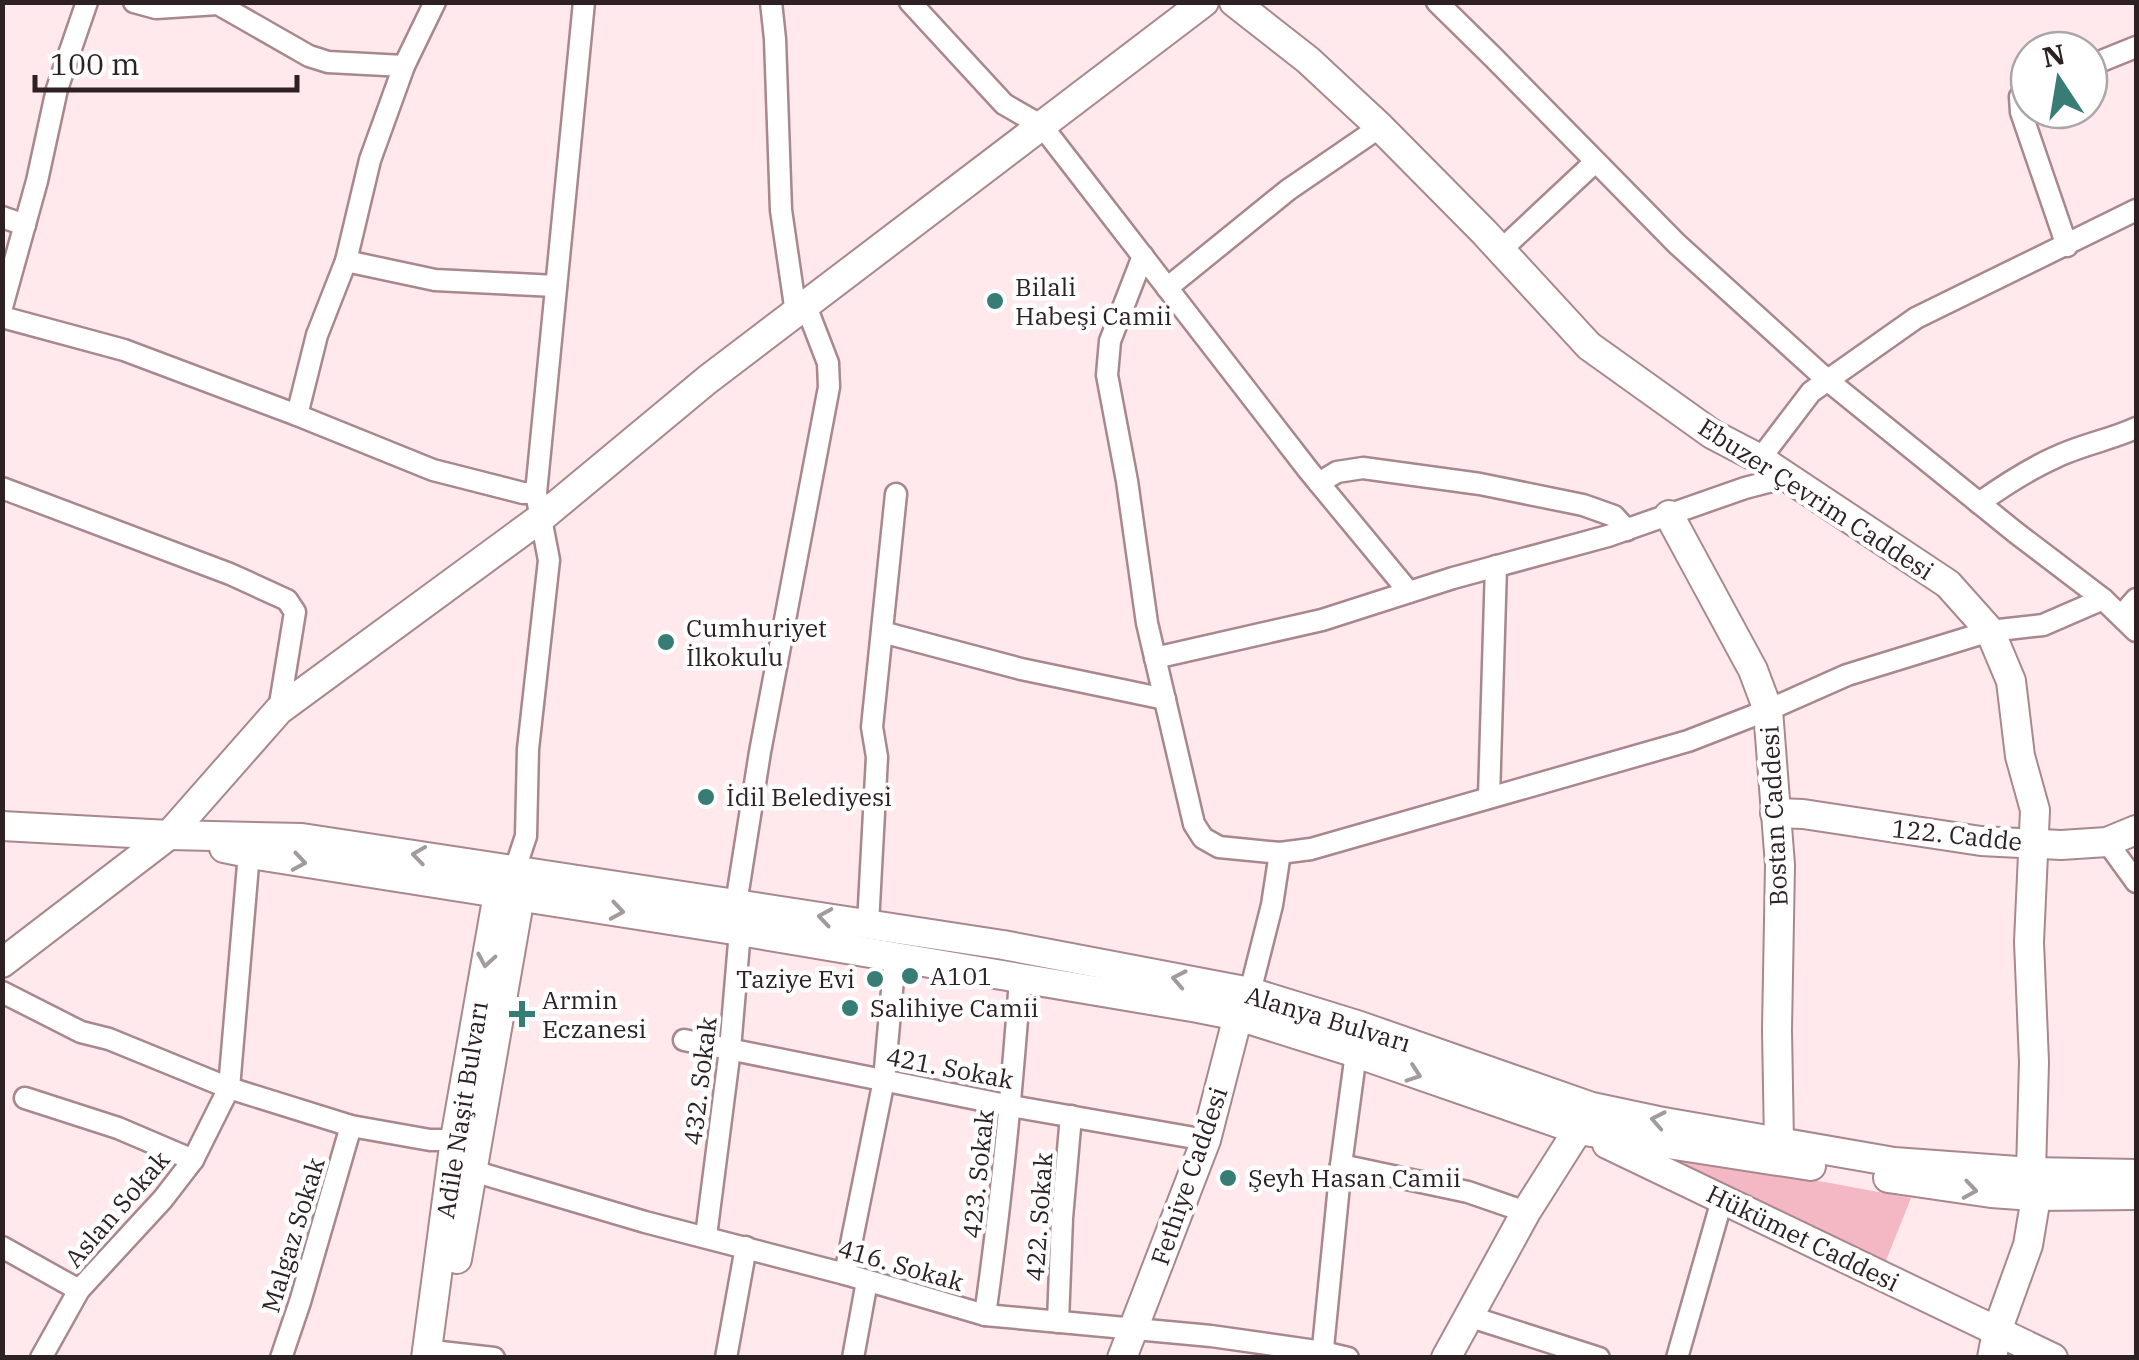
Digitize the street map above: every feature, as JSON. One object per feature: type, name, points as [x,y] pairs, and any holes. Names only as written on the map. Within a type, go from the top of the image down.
[{"type":"street","points":[[2,307],[57,90],[87,2]]},
{"type":"street","points":[[134,2],[156,8],[218,4],[309,56],[328,62],[404,66]]},
{"type":"street","points":[[297,415],[317,335],[346,261],[370,160],[404,66],[434,2]]},
{"type":"street","points":[[511,887],[526,836],[528,749],[549,560],[539,505],[584,2]]},
{"type":"street","name":"432. Sokak","points":[[706,1236],[730,1049],[738,917],[760,752],[829,388],[828,363],[801,309],[781,210],[776,39],[770,2]]},
{"type":"street","points":[[910,2],[1004,104],[1042,126],[1319,483],[1409,592]]},
{"type":"street","points":[[2,963],[169,834],[279,710],[539,505],[1204,2]]},
{"type":"street","name":"Ebuzer Çevrim Caddesi","points":[[1234,2],[1308,60],[1380,127],[1501,250],[1588,346],[1712,434],[1760,459],[1948,584],[1990,631],[2012,681],[2020,756],[2035,810],[2029,942],[2034,1062],[2028,1245],[1994,1344]]},
{"type":"street","points":[[1436,2],[1677,244],[1826,380],[2103,599],[2129,624],[2136,600]]},
{"type":"street","points":[[2109,58],[2136,47]]},
{"type":"street","points":[[1168,288],[1288,190],[1380,127]]},
{"type":"street","points":[[2028,130],[2067,246]]},
{"type":"street","points":[[1501,250],[1595,162]]},
{"type":"street","points":[[1760,459],[1811,392],[1916,318],[2136,210]]},
{"type":"street","points":[[2,217],[25,225]]},
{"type":"street","points":[[1143,256],[1110,341],[1107,375],[1147,623],[1194,824],[1203,838],[1219,846],[1280,853],[1348,839],[1688,740],[1847,675],[1990,631],[2042,625],[2103,599]]},
{"type":"street","points":[[346,261],[434,280],[556,286]]},
{"type":"street","points":[[2,317],[124,350],[433,470],[523,494],[539,505]]},
{"type":"street","points":[[1978,503],[2057,456],[2136,428]]},
{"type":"street","points":[[1319,483],[1338,472],[1362,468],[1480,484],[1582,505],[1614,516],[1627,530]]},
{"type":"street","points":[[1155,658],[1322,620],[1627,530],[1787,477]]},
{"type":"street","points":[[2,488],[230,574],[287,600],[295,612],[279,710]]},
{"type":"street","points":[[868,924],[878,758],[872,726],[896,494]]},
{"type":"street","name":"Bostan Caddesi","points":[[1669,514],[1753,670],[1768,710],[1780,865],[1780,1142]]},
{"type":"street","points":[[1489,797],[1496,566]]},
{"type":"street","points":[[882,632],[1021,669],[1165,700]]},
{"type":"street","name":"122. Cadde","points":[[1775,813],[1982,841],[2033,844],[2107,842],[2136,830]]},
{"type":"street","points":[[2,826],[302,838],[511,887]]},
{"type":"street","points":[[169,834],[250,854],[511,887]]},
{"type":"street","points":[[2107,842],[2136,882]]},
{"type":"street","points":[[1244,1004],[1272,905],[1280,853]]},
{"type":"street","name":"Aslan Sokak","points":[[42,1358],[79,1290],[163,1199],[192,1160],[229,1088],[250,854]]},
{"type":"street","name":"Alanya Bulvarı","points":[[511,887],[738,917],[868,924],[1003,945],[1244,1004],[1360,1026],[1585,1119],[1780,1142],[2032,1184],[2136,1195]]},
{"type":"street","name":"Adile Naşit Bulvarı","points":[[436,1356],[464,1154],[511,887]]},
{"type":"street","name":"Alanya Bulvarı","points":[[738,917],[895,956],[1020,979],[1244,1004],[1356,1054],[1585,1119],[1991,1194],[2032,1184],[2136,1174]]},
{"type":"street","points":[[845,1274],[884,1080],[895,956]]},
{"type":"street","name":"423. Sokak","points":[[985,1316],[1011,1106],[1020,979]]},
{"type":"street","name":"416. Sokak","points":[[2,992],[81,1032],[229,1088],[352,1126],[430,1140],[644,1222],[845,1274],[985,1316],[1132,1330],[1209,1347],[1348,1358]]},
{"type":"street","name":"Fethiye Caddesi","points":[[1122,1358],[1206,1140],[1244,1004]]},
{"type":"street","name":"421. Sokak","points":[[684,1040],[1011,1106],[1206,1140]]},
{"type":"street","points":[[1323,1354],[1356,1054]]},
{"type":"street","points":[[25,1098],[118,1128],[192,1160]]},
{"type":"street","name":"422. Sokak","points":[[1058,1322],[1071,1116]]},
{"type":"street","points":[[1446,1358],[1526,1212],[1585,1119]]},
{"type":"street","name":"Hükümet Caddesi","points":[[1585,1119],[1722,1200],[1994,1344],[2053,1358]]},
{"type":"street","name":"Malgaz Sokak","points":[[280,1358],[352,1126]]},
{"type":"street","points":[[1341,1166],[1468,1192],[1526,1212]]},
{"type":"street","points":[[1677,1358],[1722,1200]]},
{"type":"street","points":[[2,1247],[79,1290]]},
{"type":"street","points":[[726,1358],[746,1247]]},
{"type":"street","points":[[852,1358],[867,1281]]},
{"type":"street","points":[[1468,1316],[1599,1358]]},
{"type":"street","points":[[436,1356],[494,1358]]},
{"type":"shaded area","points":[[1673,1154],[1911,1198],[1885,1263],[1673,1165]]},
{"type":"place","name":"Bilali Habeşi Camii","points":[[995,301]]},
{"type":"place","name":"Cumhuriyet İlkokulu","points":[[666,642]]},
{"type":"place","name":"İdil Belediyesi","points":[[706,797]]},
{"type":"place","name":"A101","points":[[910,976]]},
{"type":"place","name":"Taziye Evi","points":[[875,979]]},
{"type":"place","name":"Salihiye Camii","points":[[850,1008]]},
{"type":"place","name":"Armin Eczanesi","points":[[522,1014]]},
{"type":"place","name":"Şeyh Hasan Camii","points":[[1228,1178]]}]
